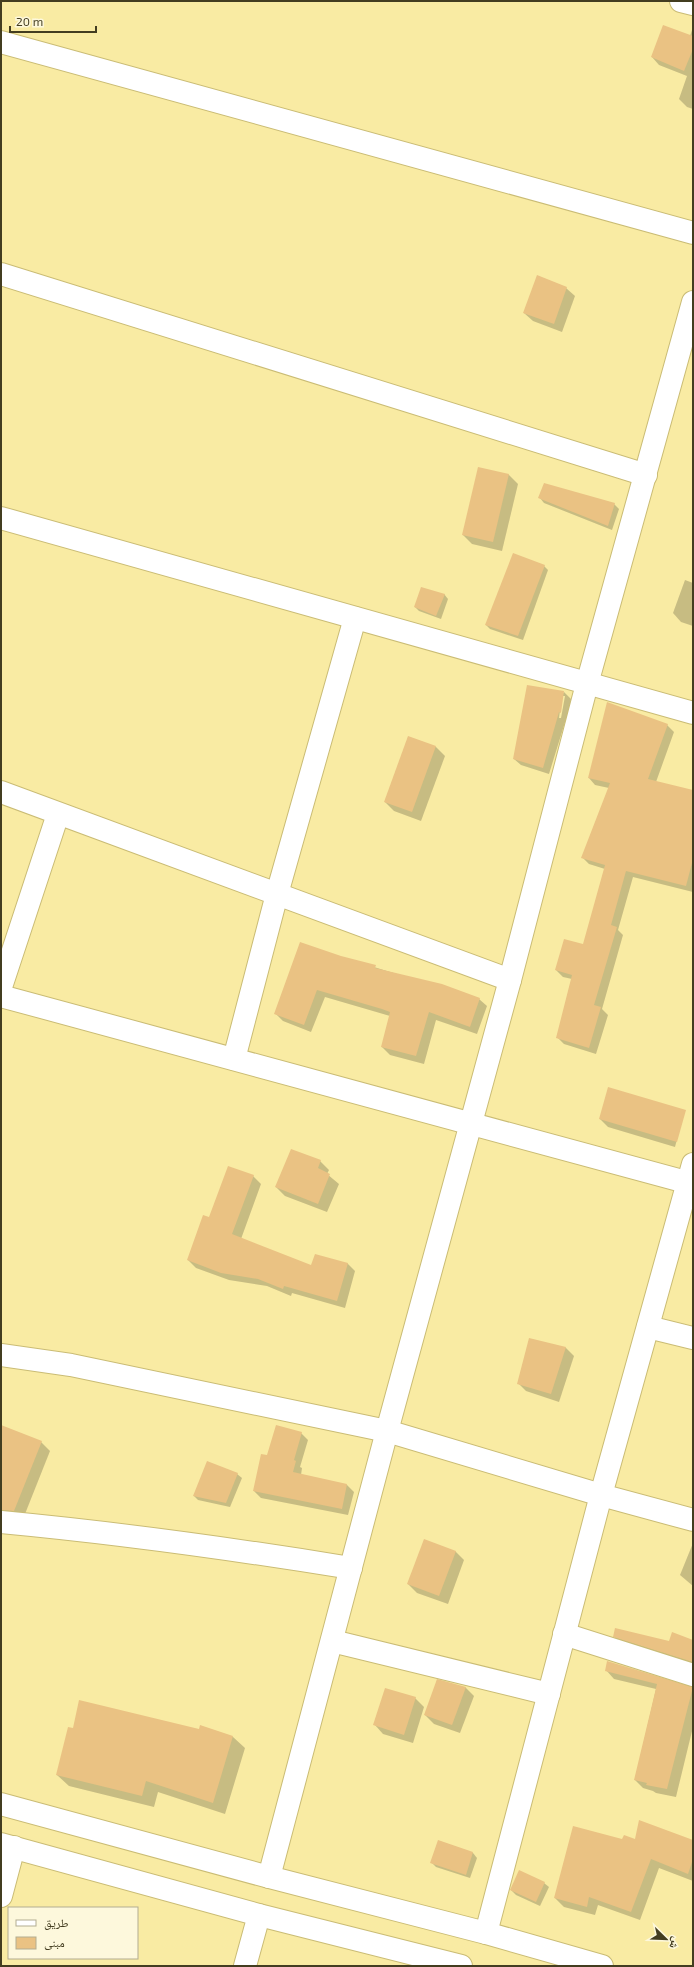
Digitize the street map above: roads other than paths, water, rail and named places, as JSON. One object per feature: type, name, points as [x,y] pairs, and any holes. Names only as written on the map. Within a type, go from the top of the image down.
[{"type":"street","points":[[681,1],[693,4]]},
{"type":"street","points":[[1,42],[693,233]]},
{"type":"street","points":[[1,274],[646,474]]},
{"type":"street","points":[[269,1877],[470,1122],[510,980],[587,684],[693,302]]},
{"type":"street","points":[[1,518],[587,684],[693,712]]},
{"type":"street","points":[[234,1059],[277,894],[355,618]]},
{"type":"street","points":[[1,792],[510,980]]},
{"type":"street","points":[[1,987],[58,814]]},
{"type":"street","points":[[1,996],[470,1122],[691,1177],[601,1495],[486,1933]]},
{"type":"street","points":[[648,1327],[693,1338]]},
{"type":"street","points":[[1,1355],[71,1365],[387,1431],[601,1495],[693,1520]]},
{"type":"street","points":[[1,1522],[109,1532],[192,1543],[351,1568]]},
{"type":"street","points":[[564,1634],[693,1675]]},
{"type":"street","points":[[332,1641],[549,1694]]},
{"type":"street","points":[[1,1804],[269,1877],[486,1933],[602,1966]]},
{"type":"street","points":[[1,1896],[7,1845],[259,1915],[461,1966]]},
{"type":"street","points":[[246,1966],[259,1915]]}]
